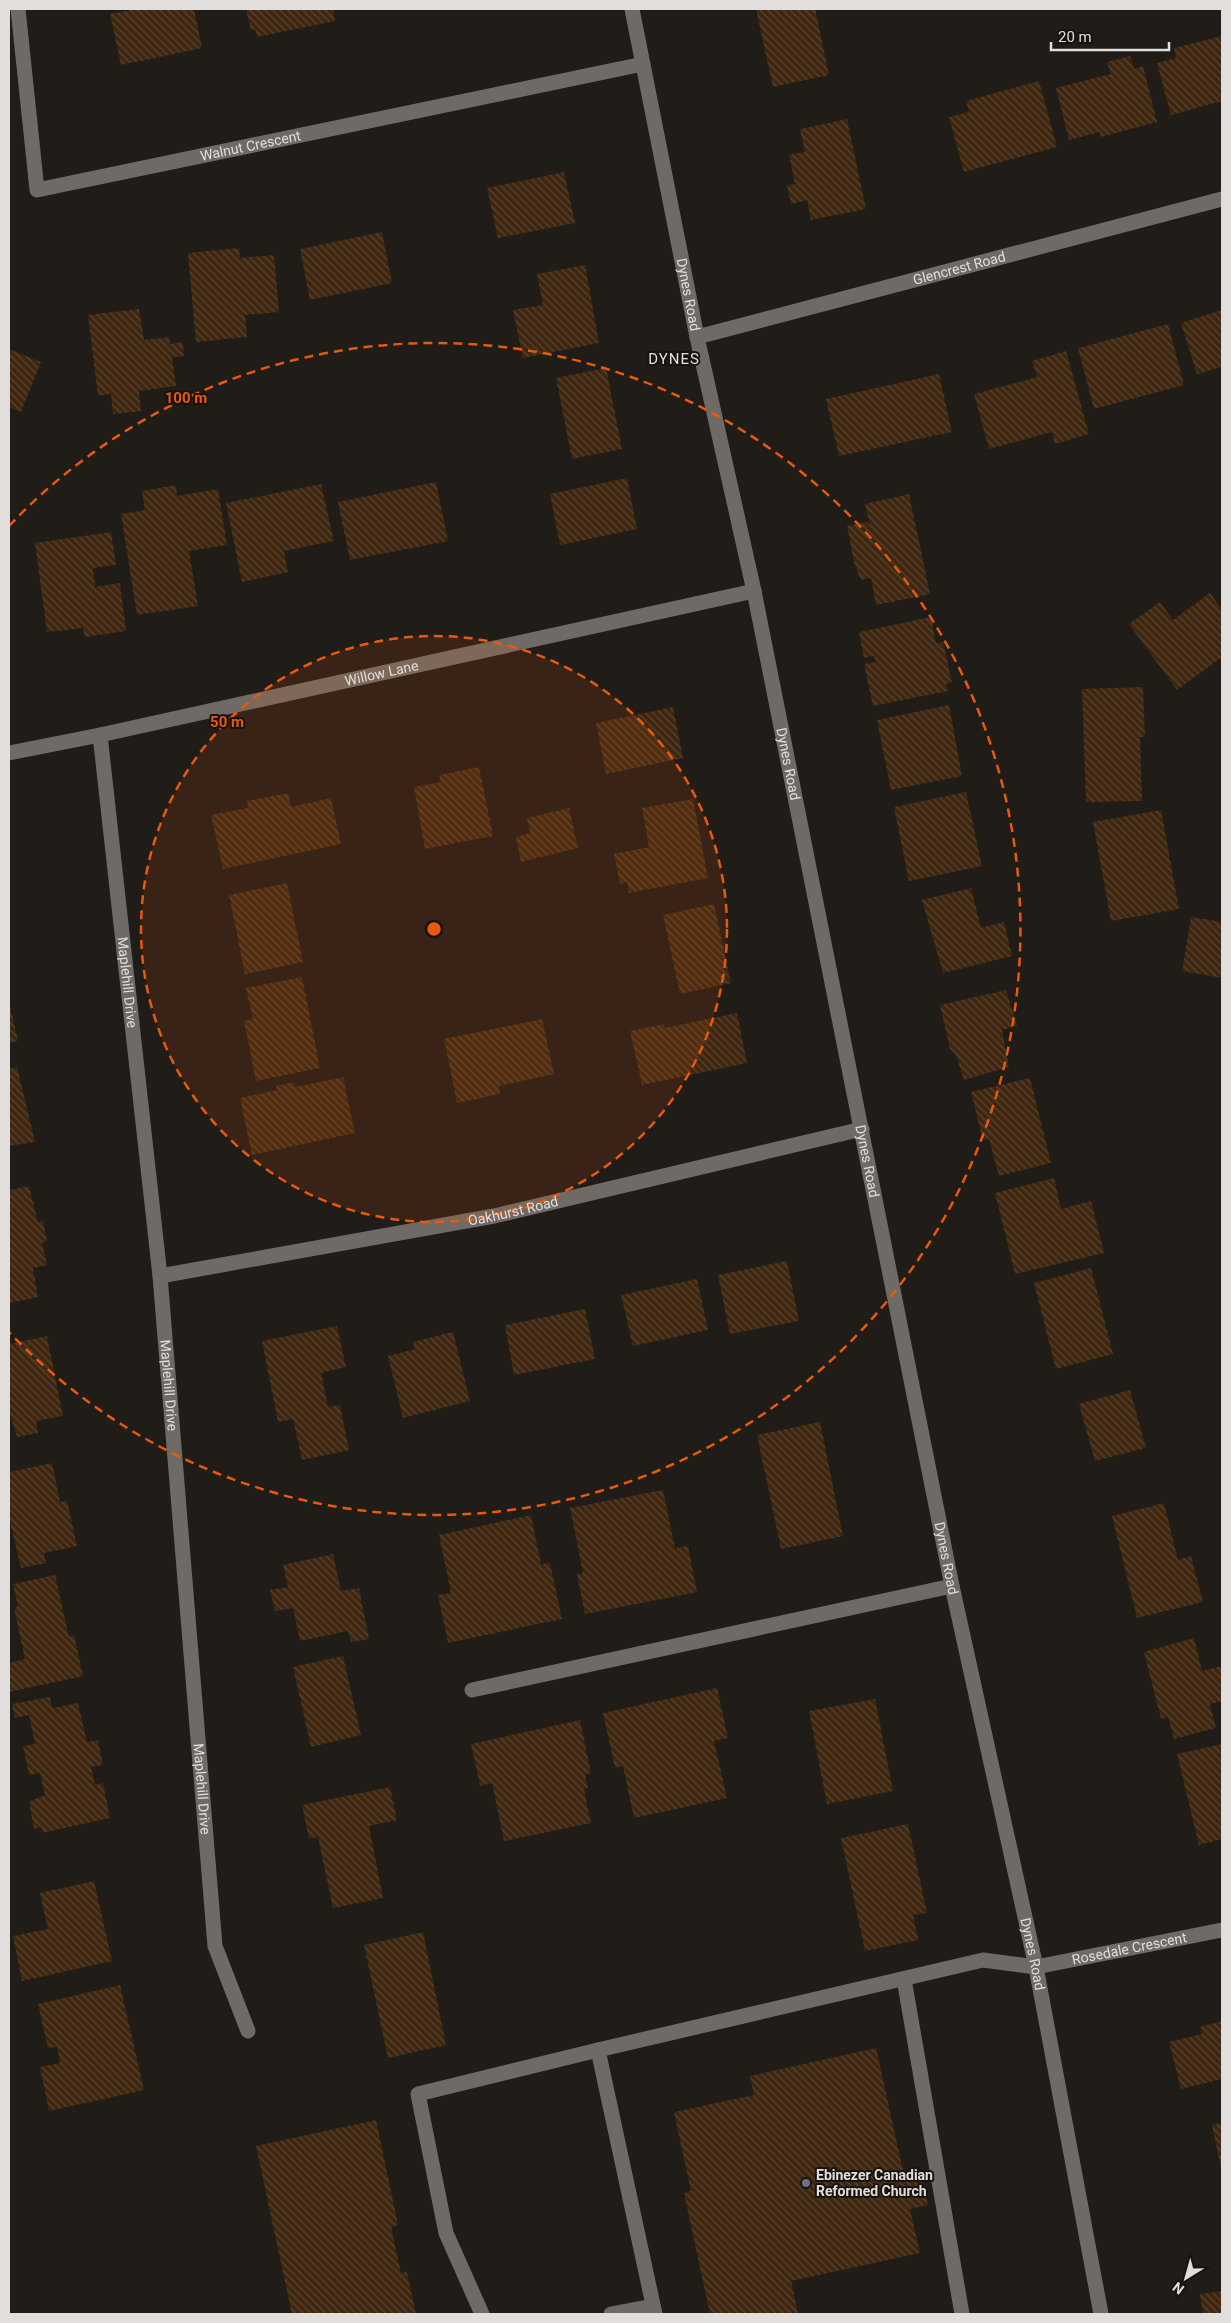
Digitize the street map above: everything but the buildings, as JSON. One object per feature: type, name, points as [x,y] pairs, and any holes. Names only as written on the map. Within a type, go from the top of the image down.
[{"type":"street","name":"Walnut Crescent","points":[[18,9],[37,190],[643,64]]},
{"type":"street","name":"Dynes Road","points":[[632,9],[698,337],[754,591],[952,1586],[1036,1967],[1101,2314]]},
{"type":"street","name":"Glencrest Road","points":[[698,337],[1222,199]]},
{"type":"street","name":"Willow Lane","points":[[9,753],[100,735],[754,591]]},
{"type":"street","name":"Maplehill Drive","points":[[100,735],[160,1276],[215,1946],[248,2031]]},
{"type":"street","name":"Oakhurst Road","points":[[160,1276],[494,1216],[862,1129]]},
{"type":"street","points":[[472,1690],[952,1586]]},
{"type":"street","name":"Rosedale Crescent","points":[[482,2314],[446,2233],[418,2094],[984,1960],[1036,1967],[1222,1930]]},
{"type":"street","points":[[904,1979],[962,2314]]},
{"type":"street","points":[[598,2050],[654,2310],[611,2314]]},
{"type":"place","name":"Ebinezer Canadian Reformed Church","points":[[806,2183]]},
{"type":"district","name":"DYNES","points":[[674,359]]}]
